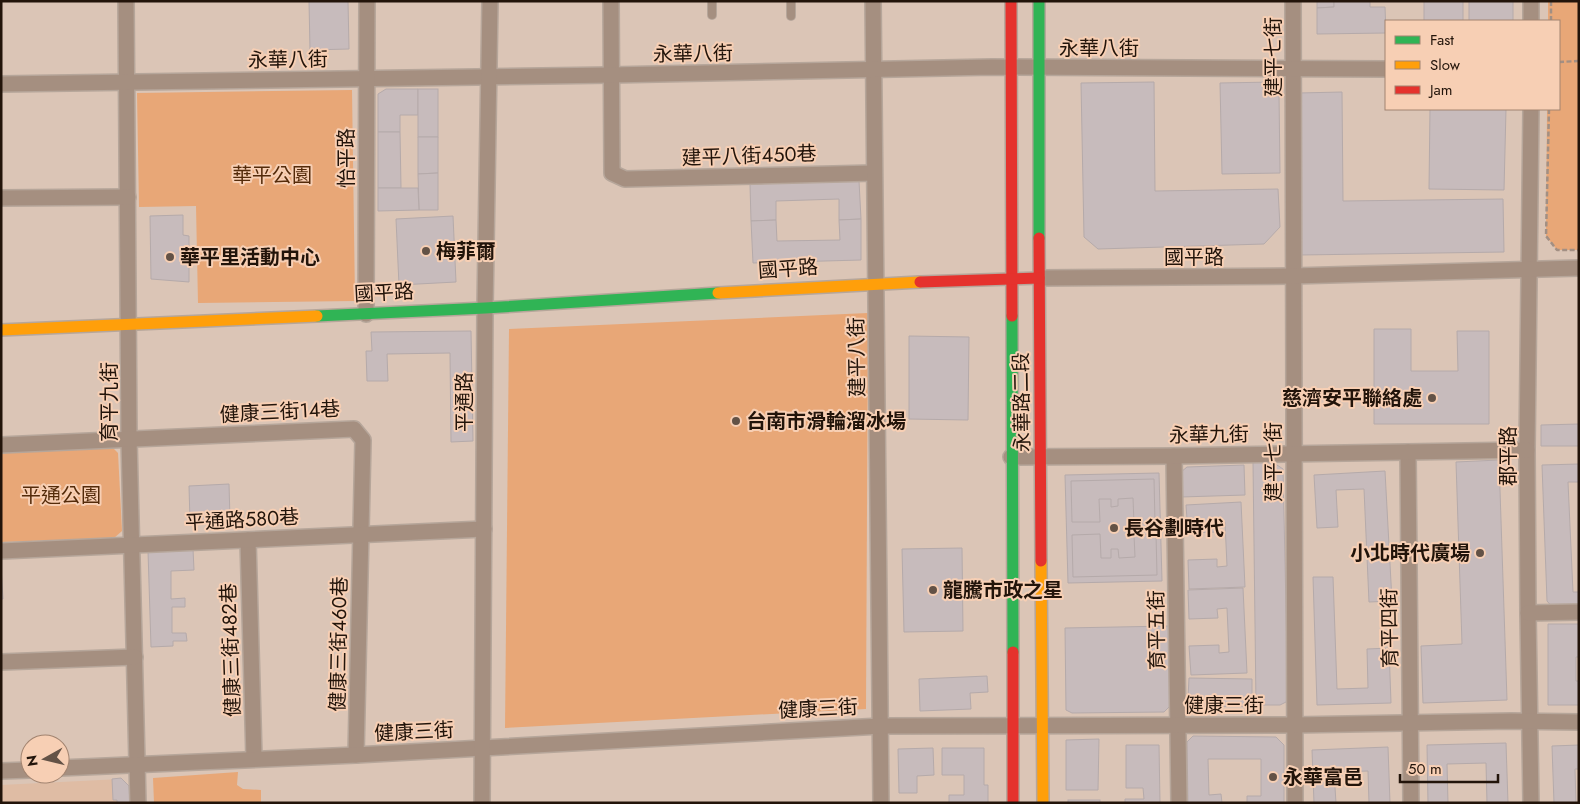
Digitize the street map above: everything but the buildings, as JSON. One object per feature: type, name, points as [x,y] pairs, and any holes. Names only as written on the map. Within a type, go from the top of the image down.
[{"type":"street","name":"育平九街","points":[[126,1],[129,439],[138,803]]},
{"type":"street","name":"怡平路","points":[[366,314],[367,1]]},
{"type":"street","name":"平通路","points":[[482,803],[485,308],[490,1]]},
{"type":"street","points":[[611,1],[612,75]]},
{"type":"street","name":"建平八街","points":[[873,1],[881,803]]},
{"type":"street","name":"永華路二段","points":[[1011,1],[1013,803]]},
{"type":"street","name":"永華路二段","points":[[1039,1],[1038,278],[1043,803]]},
{"type":"street","name":"建平七街","points":[[1293,1],[1295,803]]},
{"type":"street","points":[[1531,1],[1531,20]]},
{"type":"street","name":"永華八街","points":[[1,84],[1010,67],[1385,69]]},
{"type":"street","name":"建平八街450巷","points":[[612,75],[612,173],[625,179],[874,173]]},
{"type":"street","name":"郡平路","points":[[1530,110],[1527,450],[1531,803]]},
{"type":"street","points":[[1,198],[128,197]]},
{"type":"street","name":"國平路","points":[[1,330],[485,308],[876,283],[1038,278],[1293,276],[1579,268]]},
{"type":"street","name":"健康三街14巷","points":[[129,439],[354,429],[363,440],[362,535]]},
{"type":"street","points":[[1,445],[129,439]]},
{"type":"street","name":"永華九街","points":[[1011,457],[1527,450]]},
{"type":"street","name":"育平四街","points":[[1408,452],[1412,723],[1411,803]]},
{"type":"street","name":"育平五街","points":[[1174,456],[1179,803]]},
{"type":"street","name":"平通路580巷","points":[[1,551],[484,529]]},
{"type":"street","name":"健康三街460巷","points":[[356,755],[362,535]]},
{"type":"street","name":"健康三街482巷","points":[[248,540],[254,758]]},
{"type":"street","points":[[1528,613],[1579,612]]},
{"type":"street","points":[[1,662],[135,657]]},
{"type":"street","name":"健康三街","points":[[70,767],[356,755],[881,726],[1579,722]]},
{"type":"street","points":[[1,771],[20,770]]},
{"type":"lane","points":[[712,1],[712,15]]},
{"type":"lane","points":[[791,1],[791,16]]},
{"type":"path","points":[[1550,1],[1550,20]]},
{"type":"path","points":[[1560,62],[1579,61]]},
{"type":"path","points":[[1549,110],[1546,236],[1557,250],[1579,250]]},
{"type":"shaded area","points":[[121,779],[128,803],[1,803],[1,785],[70,784],[70,782]]},
{"type":"green space","points":[[1548,1],[1579,1],[1579,250],[1557,250],[1546,236],[1547,110],[1560,110],[1560,20],[1548,20]]},
{"type":"green space","name":"華平公園","points":[[352,90],[355,301],[198,303],[196,206],[139,207],[137,93]]},
{"type":"green space","points":[[868,313],[866,709],[505,728],[509,329]]},
{"type":"green space","name":"平通公園","points":[[113,448],[118,453],[122,531],[114,538],[1,542],[1,453]]},
{"type":"green space","points":[[238,772],[237,785],[243,789],[261,790],[261,803],[154,803],[153,778]]},
{"type":"traffic: fast","points":[[1039,1],[1039,238]]},
{"type":"traffic: fast","points":[[317,316],[485,308],[718,293]]},
{"type":"traffic: fast","points":[[1012,316],[1013,652]]},
{"type":"traffic: slow","points":[[718,293],[920,282]]},
{"type":"traffic: slow","points":[[1,330],[317,316]]},
{"type":"traffic: slow","points":[[1041,561],[1043,803]]},
{"type":"traffic: jam","points":[[1011,1],[1012,316]]},
{"type":"traffic: jam","points":[[1039,238],[1041,561]]},
{"type":"traffic: jam","points":[[920,282],[1039,278]]},
{"type":"traffic: jam","points":[[1013,652],[1013,803]]},
{"type":"place","name":"梅菲爾","points":[[426,251]]},
{"type":"place","name":"華平里活動中心","points":[[170,257]]},
{"type":"place","name":"慈濟安平聯絡處","points":[[1432,398]]},
{"type":"place","name":"台南市滑輪溜冰場","points":[[736,421]]},
{"type":"place","name":"長谷劃時代","points":[[1114,528]]},
{"type":"place","name":"小北時代廣場","points":[[1480,553]]},
{"type":"place","name":"龍騰市政之星","points":[[933,590]]},
{"type":"place","name":"永華富邑","points":[[1273,777]]}]
